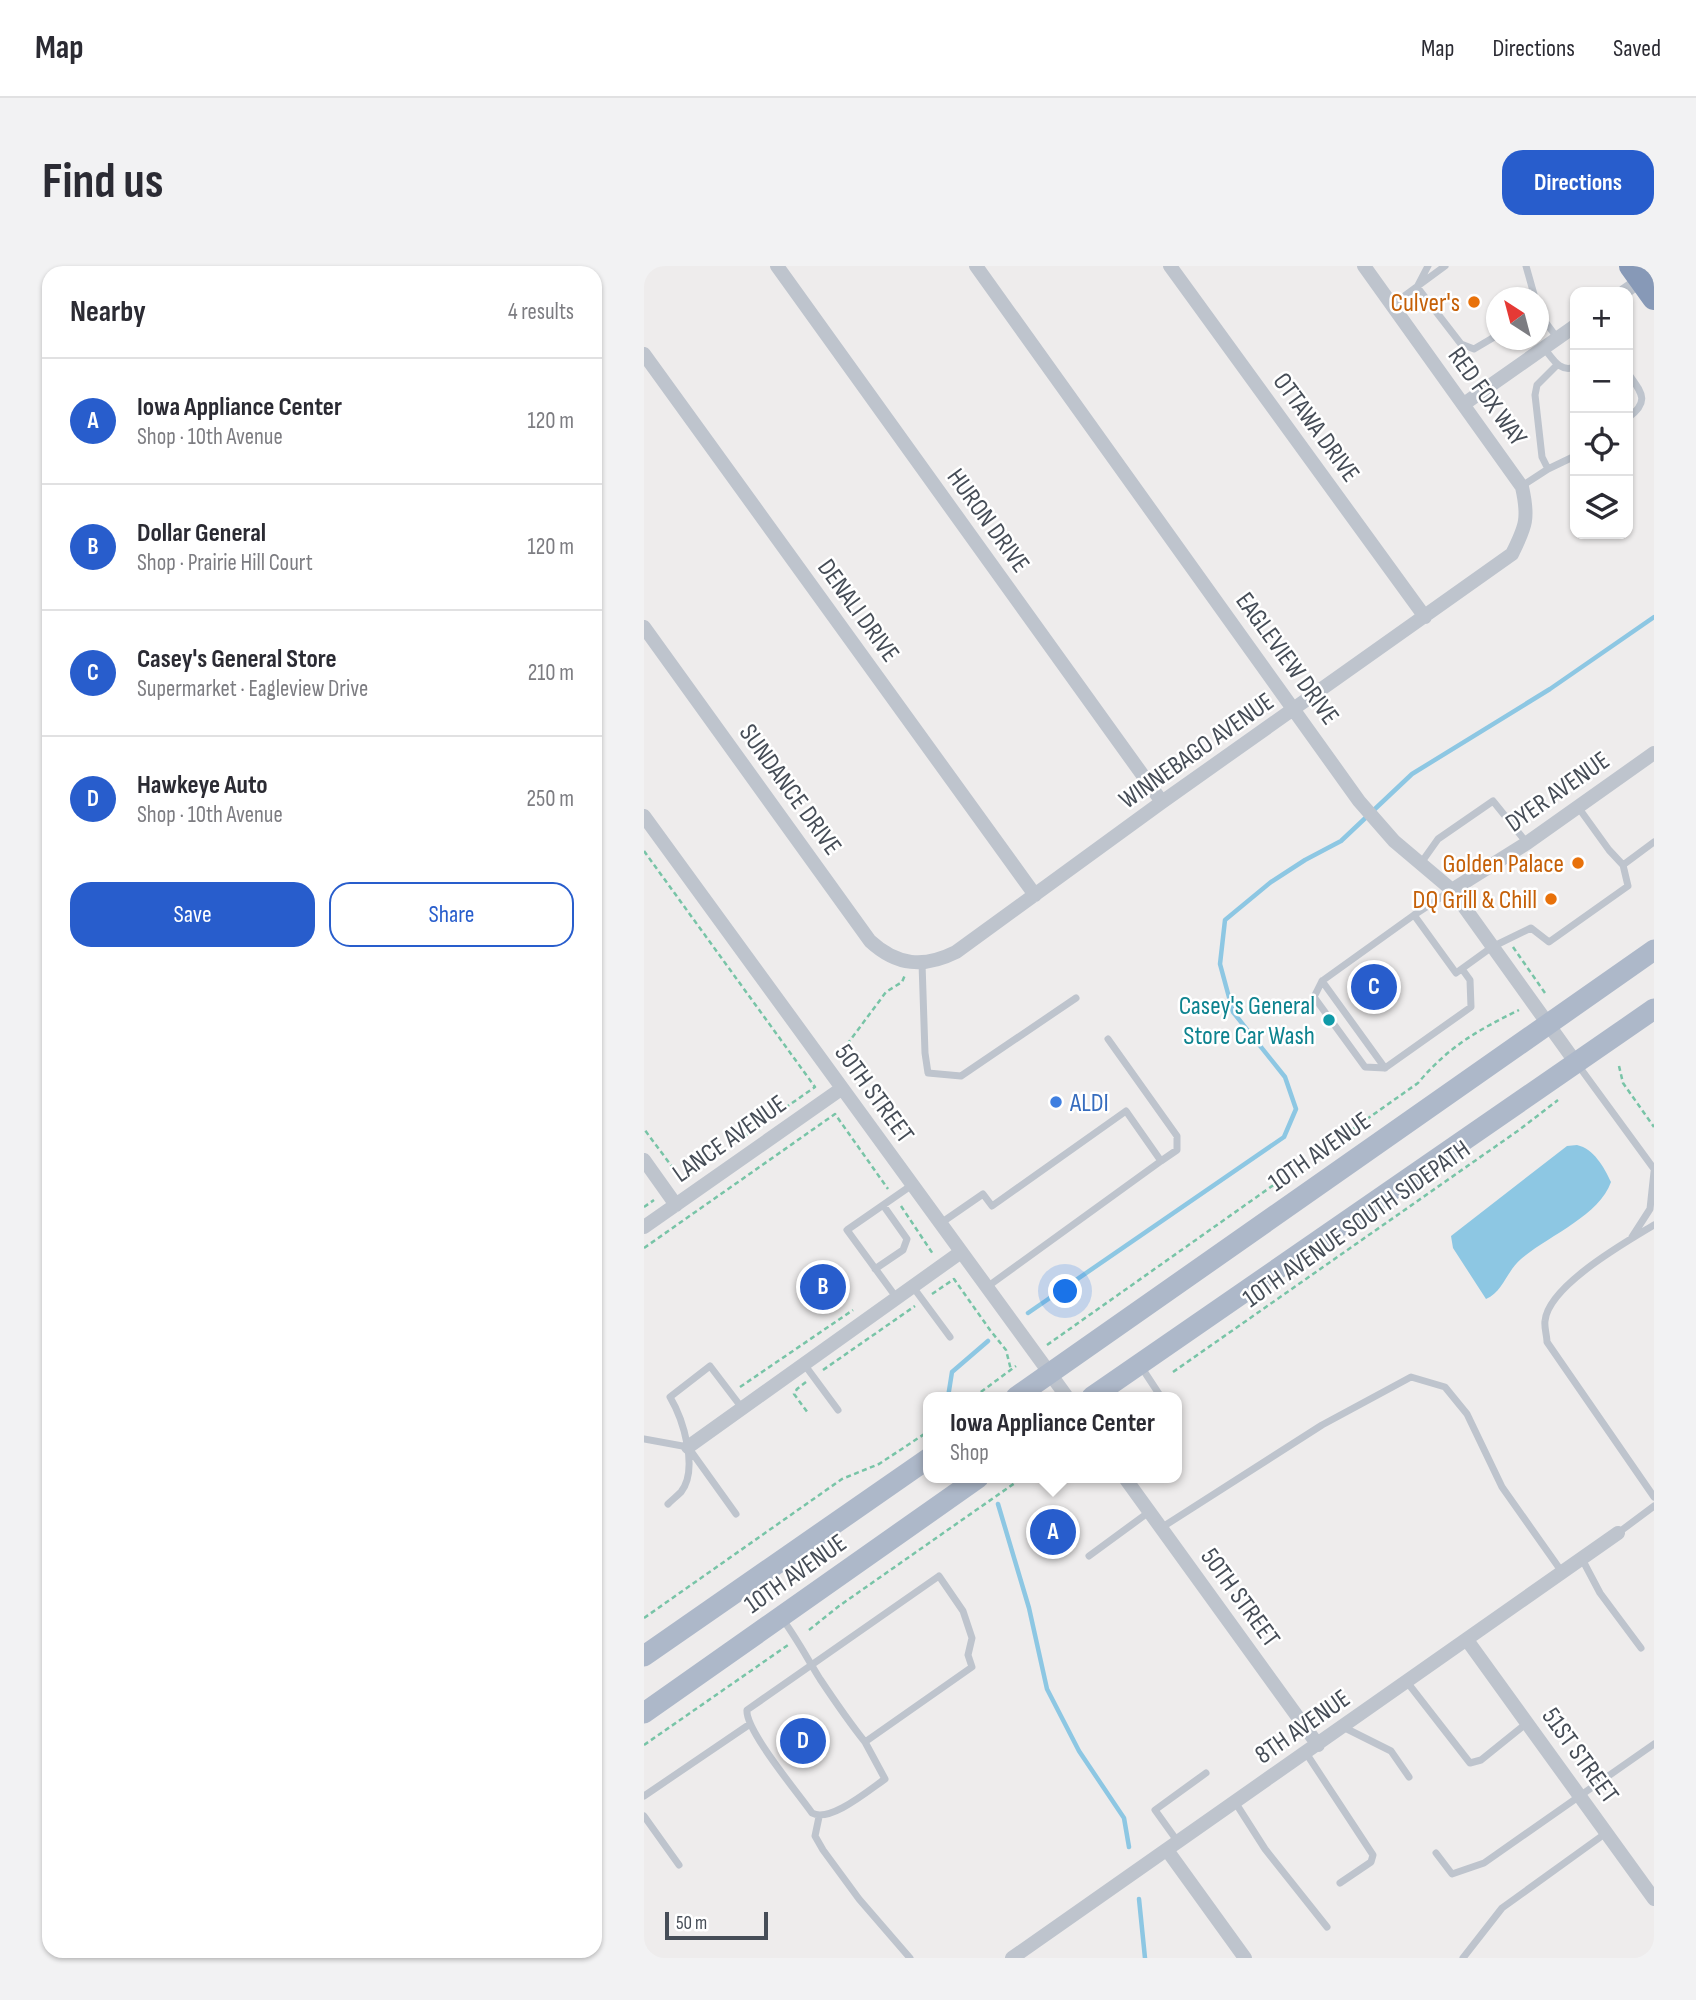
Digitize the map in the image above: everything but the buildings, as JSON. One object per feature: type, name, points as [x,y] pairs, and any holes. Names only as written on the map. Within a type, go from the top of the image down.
[{"type":"main road","name":"10TH AVENUE","points":[[1023,1392],[1654,950]]},
{"type":"main road","points":[[1099,1392],[1654,1009]]},
{"type":"main road","name":"10TH AVENUE","points":[[644,1656],[923,1462]]},
{"type":"main road","name":"10TH AVENUE","points":[[644,1713],[971,1483]]},
{"type":"street","name":"HURON DRIVE","points":[[777,266],[1162,803]]},
{"type":"street","name":"EAGLEVIEW DRIVE","points":[[976,266],[1359,801],[1394,841],[1452,890],[1576,1063]]},
{"type":"street","name":"OTTAWA DRIVE","points":[[1170,266],[1425,617]]},
{"type":"street","name":"RED FOX WAY","points":[[1364,266],[1522,487],[1526,506],[1525,528]]},
{"type":"street","points":[[1549,345],[1570,330]]},
{"type":"street","points":[[1464,404],[1541,350]]},
{"type":"street","name":"DENALI DRIVE","points":[[644,354],[1035,895]]},
{"type":"street","name":"WINNEBAGO AVENUE","points":[[917,963],[938,961],[956,952],[1425,617],[1512,554],[1525,528]]},
{"type":"street","name":"SUNDANCE DRIVE","points":[[644,627],[870,941],[883,953],[917,963]]},
{"type":"street","name":"DYER AVENUE","points":[[1452,890],[1527,843],[1654,753]]},
{"type":"street","name":"50TH STREET","points":[[644,816],[1063,1392]]},
{"type":"street","name":"LANCE AVENUE","points":[[644,1227],[841,1089]]},
{"type":"street","points":[[644,1160],[676,1205]]},
{"type":"street","points":[[688,1447],[961,1252]]},
{"type":"street","name":"50TH STREET","points":[[1134,1483],[1150,1512],[1312,1749]]},
{"type":"street","name":"8TH AVENUE","points":[[1021,1956],[1618,1532]]},
{"type":"street","name":"51ST STREET","points":[[1467,1640],[1654,1899]]},
{"type":"street","points":[[1173,1846],[1245,1958]]},
{"type":"lane","points":[[1417,287],[1428,266]]},
{"type":"lane","points":[[1392,305],[1445,266]]},
{"type":"lane","points":[[1526,266],[1532,287]]},
{"type":"lane","points":[[1417,287],[1461,344],[1474,349],[1486,342]]},
{"type":"lane","points":[[1549,327],[1558,339]]},
{"type":"lane","points":[[1546,350],[1557,365],[1570,368]]},
{"type":"lane","points":[[1548,469],[1542,457],[1535,395],[1537,384],[1557,365]]},
{"type":"lane","points":[[1633,380],[1642,394],[1642,402],[1633,414]]},
{"type":"lane","points":[[1522,487],[1548,469],[1570,458]]},
{"type":"lane","points":[[1421,863],[1438,839],[1493,801],[1527,843]]},
{"type":"lane","points":[[1413,915],[1456,973],[1492,947],[1531,928],[1549,942],[1628,886],[1623,865],[1578,807]]},
{"type":"lane","points":[[1623,865],[1654,842]]},
{"type":"lane","points":[[1452,890],[1322,981],[1314,997],[1365,1067],[1385,1068],[1471,1007],[1470,980],[1462,969]]},
{"type":"lane","points":[[917,963],[928,1073],[961,1076],[1076,998]]},
{"type":"lane","points":[[1322,981],[1385,1068]]},
{"type":"lane","points":[[987,1287],[1177,1150],[1177,1136],[1108,1039]]},
{"type":"lane","points":[[1576,1063],[1654,1170],[1650,1209],[1629,1240]]},
{"type":"lane","points":[[940,1224],[983,1194],[992,1206],[1126,1111],[1161,1161]]},
{"type":"lane","points":[[897,1298],[847,1230],[912,1185]]},
{"type":"lane","points":[[875,1269],[903,1250],[907,1239],[883,1205]]},
{"type":"lane","points":[[1654,1225],[1569,1283],[1553,1302],[1545,1319],[1547,1342],[1654,1497]]},
{"type":"lane","points":[[912,1286],[950,1336]]},
{"type":"lane","points":[[804,1364],[838,1410]]},
{"type":"lane","points":[[1139,1365],[1158,1392]]},
{"type":"lane","points":[[668,1504],[682,1491],[688,1477],[688,1447],[679,1412],[670,1396],[710,1366],[742,1408]]},
{"type":"lane","points":[[1161,1528],[1322,1425],[1411,1377],[1445,1387],[1467,1414],[1502,1487],[1562,1572]]},
{"type":"lane","points":[[644,1440],[688,1447],[736,1514]]},
{"type":"lane","points":[[1618,1532],[1654,1506]]},
{"type":"lane","points":[[1088,1556],[1150,1512]]},
{"type":"lane","points":[[1581,1558],[1600,1592],[1641,1648]]},
{"type":"lane","points":[[781,1617],[798,1638],[812,1664],[865,1742],[886,1779],[844,1807],[819,1817],[812,1813],[750,1724],[747,1710],[812,1664],[939,1576],[957,1602],[972,1638],[968,1655],[972,1667],[865,1742]]},
{"type":"lane","points":[[1407,1682],[1465,1760],[1470,1763],[1481,1760],[1527,1723]]},
{"type":"lane","points":[[644,1796],[750,1724]]},
{"type":"lane","points":[[1343,1727],[1391,1751],[1409,1777]]},
{"type":"lane","points":[[1436,1853],[1452,1874],[1484,1863],[1654,1744]]},
{"type":"lane","points":[[1312,1749],[1373,1855],[1371,1861],[1340,1883]]},
{"type":"lane","points":[[1173,1846],[1155,1810],[1206,1773]]},
{"type":"lane","points":[[1235,1802],[1265,1849],[1327,1927]]},
{"type":"lane","points":[[644,1816],[679,1865]]},
{"type":"lane","points":[[819,1817],[815,1836],[823,1850],[859,1899],[911,1958]]},
{"type":"lane","points":[[1463,1958],[1502,1908],[1606,1833]]},
{"type":"path","points":[[644,851],[815,1087],[682,1180],[644,1129]]},
{"type":"path","points":[[1507,940],[1545,993]]},
{"type":"path","points":[[837,1058],[886,992],[902,982],[917,963]]},
{"type":"path","points":[[1047,1345],[1418,1083],[1438,1059],[1485,1026],[1519,1010]]},
{"type":"path","points":[[1619,1066],[1623,1083],[1654,1127]]},
{"type":"path","name":"10TH AVENUE SOUTH SIDEPATH","points":[[1173,1372],[1558,1100]]},
{"type":"path","points":[[644,1248],[835,1114],[934,1253],[925,1260]]},
{"type":"path","points":[[644,1207],[654,1200]]},
{"type":"path","points":[[807,1413],[794,1394],[797,1389],[954,1279],[1006,1350],[1011,1370]]},
{"type":"path","points":[[727,1387],[733,1382],[738,1389],[856,1308]]},
{"type":"path","points":[[981,1392],[1016,1366]]},
{"type":"path","points":[[644,1618],[842,1479],[879,1464],[923,1434]]},
{"type":"path","points":[[809,1630],[1015,1483]]},
{"type":"path","points":[[644,1745],[789,1644]]},
{"type":"water","points":[[1577,1145],[1588,1150],[1605,1170],[1611,1182],[1605,1194],[1572,1225],[1521,1259],[1497,1292],[1486,1299],[1453,1248],[1451,1236],[1567,1146]]},
{"type":"waterway","points":[[1028,1313],[1284,1137],[1296,1109],[1285,1077],[1233,1012],[1220,964],[1225,920],[1271,882],[1341,841],[1412,774],[1550,689],[1654,617]]},
{"type":"waterway","points":[[949,1392],[952,1372],[988,1341]]},
{"type":"waterway","points":[[998,1504],[1029,1608],[1047,1689],[1079,1751],[1124,1818],[1129,1847]]},
{"type":"waterway","points":[[1139,1899],[1145,1958]]},
{"type":"place","name":"Culver's","points":[[1474,302]]},
{"type":"place","name":"Golden Palace","points":[[1578,863]]},
{"type":"place","name":"DQ Grill & Chill","points":[[1551,899]]},
{"type":"place","name":"Casey's General Store","points":[[1374,987]]},
{"type":"place","name":"Casey's General Store Car Wash","points":[[1329,1020]]},
{"type":"place","name":"ALDI","points":[[1056,1102]]},
{"type":"place","name":"Dollar General","points":[[823,1287]]},
{"type":"place","name":"Iowa Appliance Center","points":[[1053,1532]]},
{"type":"place","name":"Hawkeye Auto","points":[[803,1741]]}]
